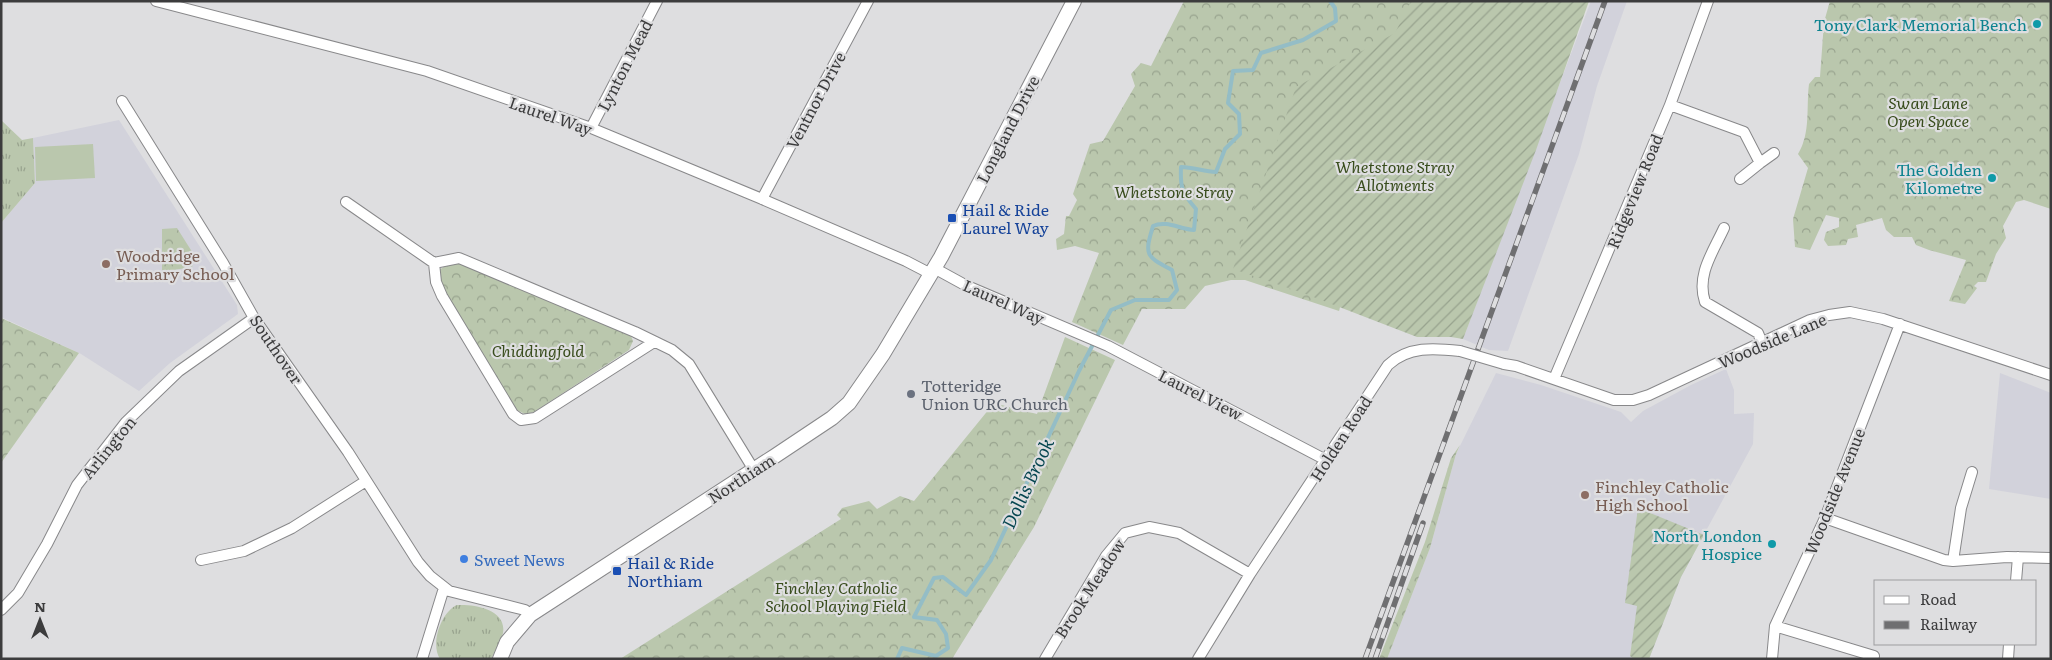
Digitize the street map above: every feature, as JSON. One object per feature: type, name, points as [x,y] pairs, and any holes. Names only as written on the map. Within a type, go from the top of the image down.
[{"type":"street","name":"Laurel Way","points":[[156,1],[427,71],[592,128],[906,261],[935,266],[965,285],[1076,331]]},
{"type":"street","name":"Lynton Mead","points":[[592,128],[657,1]]},
{"type":"street","name":"Ventnor Drive","points":[[762,199],[868,1]]},
{"type":"street","name":"Longland Drive","points":[[935,266],[1074,1]]},
{"type":"street","name":"Ridgeview Road","points":[[1554,379],[1670,105],[1708,1]]},
{"type":"street","name":"Southover","points":[[122,101],[223,263],[254,318],[348,452],[418,562],[444,588],[466,596],[525,610],[530,615]]},
{"type":"street","points":[[1670,105],[1744,132],[1760,163]]},
{"type":"street","points":[[1740,179],[1774,153]]},
{"type":"street","points":[[346,202],[434,263],[459,258],[672,350],[689,364],[754,470]]},
{"type":"street","points":[[1724,228],[1702,277],[1701,290],[1705,302],[1758,332],[1762,343]]},
{"type":"street","points":[[434,263],[436,282],[442,296],[513,414],[521,420],[534,418],[654,342]]},
{"type":"street","name":"Northiam","points":[[500,659],[508,642],[530,615],[754,470],[832,418],[849,403],[882,354],[935,266]]},
{"type":"street","name":"Woodside Lane","points":[[1554,379],[1614,400],[1633,400],[1649,395],[1810,320],[1840,313],[1862,314],[1900,324],[2051,375]]},
{"type":"street","name":"Arlington","points":[[1,610],[18,593],[23,585],[47,544],[77,485],[126,422],[179,371],[254,318]]},
{"type":"street","name":"Woodside Avenue","points":[[1772,659],[1775,626],[1825,518],[1900,324]]},
{"type":"street","name":"Laurel View","points":[[1076,331],[1326,460]]},
{"type":"street","name":"Holden Road","points":[[1198,659],[1250,574],[1388,365],[1396,358],[1406,352],[1421,349],[1460,351],[1554,379]]},
{"type":"street","points":[[1953,561],[1961,508],[1972,472]]},
{"type":"street","points":[[201,560],[244,551],[292,528],[366,481]]},
{"type":"street","points":[[1825,518],[1944,560],[2051,558]]},
{"type":"street","name":"Brook Meadow","points":[[1045,659],[1106,556],[1126,532],[1149,527],[1178,533],[1250,574]]},
{"type":"street","points":[[2016,580],[2018,558]]},
{"type":"street","points":[[422,659],[444,588]]},
{"type":"street","points":[[1775,626],[1874,656],[1873,659]]},
{"type":"street","points":[[2008,659],[2010,645]]},
{"type":"shaded area","points":[[1591,1],[1627,1],[1597,86],[1579,154],[1508,351],[1489,350],[1463,339]]},
{"type":"shaded area","name":"Woodridge Primary School","points":[[119,120],[237,305],[238,314],[170,363],[139,391],[81,354],[1,317],[1,223],[35,183],[33,138]]},
{"type":"shaded area","name":"Finchley Catholic High School","points":[[1726,369],[1734,390],[1734,414],[1754,413],[1753,444],[1681,577],[1649,659],[1387,659],[1430,548],[1456,454],[1496,373],[1541,385],[1621,412],[1631,422],[1643,411],[1691,385]]},
{"type":"shaded area","points":[[2000,373],[2051,393],[2051,499],[1989,489]]},
{"type":"green space","name":"Whetstone Stray","points":[[1184,1],[1420,1],[1339,311],[1245,280],[1231,280],[1205,286],[1185,309],[1142,309],[1123,345],[1072,322],[1099,253],[1075,246],[1057,250],[1056,239],[1064,234],[1066,216],[1069,216],[1077,200],[1073,194],[1090,144],[1103,141],[1135,86],[1131,74],[1141,63],[1151,66]]},
{"type":"green space","name":"Whetstone Stray Allotments","points":[[1411,1],[1589,1],[1536,150],[1463,339],[1417,337],[1303,293],[1233,269],[1296,87],[1395,33]]},
{"type":"green space","name":"Swan Lane Open Space","points":[[1830,1],[2051,1],[2051,209],[2024,200],[2016,202],[2003,226],[2006,238],[1996,254],[1986,282],[1978,282],[1974,286],[1977,288],[1965,304],[1949,301],[1966,260],[1916,245],[1912,237],[1894,237],[1886,230],[1882,218],[1856,225],[1858,237],[1848,239],[1846,245],[1828,246],[1824,240],[1826,232],[1839,227],[1839,218],[1826,215],[1810,250],[1795,247],[1793,219],[1808,168],[1798,154],[1805,137],[1809,84],[1815,77],[1820,77],[1824,22]]},
{"type":"green space","points":[[1,120],[22,140],[33,138],[35,183],[1,223]]},
{"type":"green space","points":[[93,144],[95,178],[36,181],[35,147]]},
{"type":"green space","points":[[177,228],[196,258],[192,267],[162,272],[162,229]]},
{"type":"green space","name":"Chiddingfold","points":[[450,263],[462,264],[631,336],[633,341],[629,350],[534,412],[525,414],[517,410],[441,287],[439,270]]},
{"type":"green space","points":[[1,318],[79,353],[1,463]]},
{"type":"green space","name":"Finchley Catholic School Playing Field","points":[[1065,337],[1115,360],[1034,527],[952,659],[620,659],[841,519],[837,515],[842,508],[869,501],[877,509],[900,496],[914,501],[994,403],[1037,414]]},
{"type":"green space","points":[[1460,445],[1430,548],[1387,659],[1379,659],[1425,542],[1451,458]]},
{"type":"green space","points":[[1638,508],[1704,535],[1681,577],[1649,659],[1634,659],[1630,656],[1637,606],[1625,603]]},
{"type":"green space","points":[[457,605],[480,607],[495,613],[500,618],[503,625],[503,633],[491,659],[440,659],[436,645],[439,629],[446,614]]},
{"type":"waterway","name":"Dollis Brook","points":[[897,659],[902,648],[936,656],[948,648],[946,634],[937,620],[914,617],[934,578],[943,577],[966,595],[991,560],[1079,371],[1111,310],[1135,300],[1169,300],[1177,290],[1172,270],[1152,258],[1149,254],[1150,236],[1153,226],[1158,224],[1168,224],[1194,230],[1196,209],[1183,190],[1181,167],[1216,172],[1225,149],[1240,134],[1239,114],[1228,103],[1233,71],[1253,70],[1261,53],[1303,40],[1336,21],[1335,8],[1330,1]]},
{"type":"railway","points":[[1365,659],[1605,1]]},
{"type":"railway","points":[[1375,659],[1423,523]]},
{"type":"place","name":"Tony Clark Memorial Bench","points":[[2037,24]]},
{"type":"place","name":"The Golden Kilometre","points":[[1992,178]]},
{"type":"place","name":"Hail & Ride Laurel Way","points":[[952,218]]},
{"type":"place","name":"Woodridge Primary School","points":[[106,264]]},
{"type":"place","name":"Totteridge Union URC Church","points":[[911,394]]},
{"type":"place","name":"Finchley Catholic High School","points":[[1585,495]]},
{"type":"place","name":"North London Hospice","points":[[1772,544]]},
{"type":"place","name":"Sweet News","points":[[464,559]]},
{"type":"place","name":"Hail & Ride Northiam","points":[[617,571]]}]
